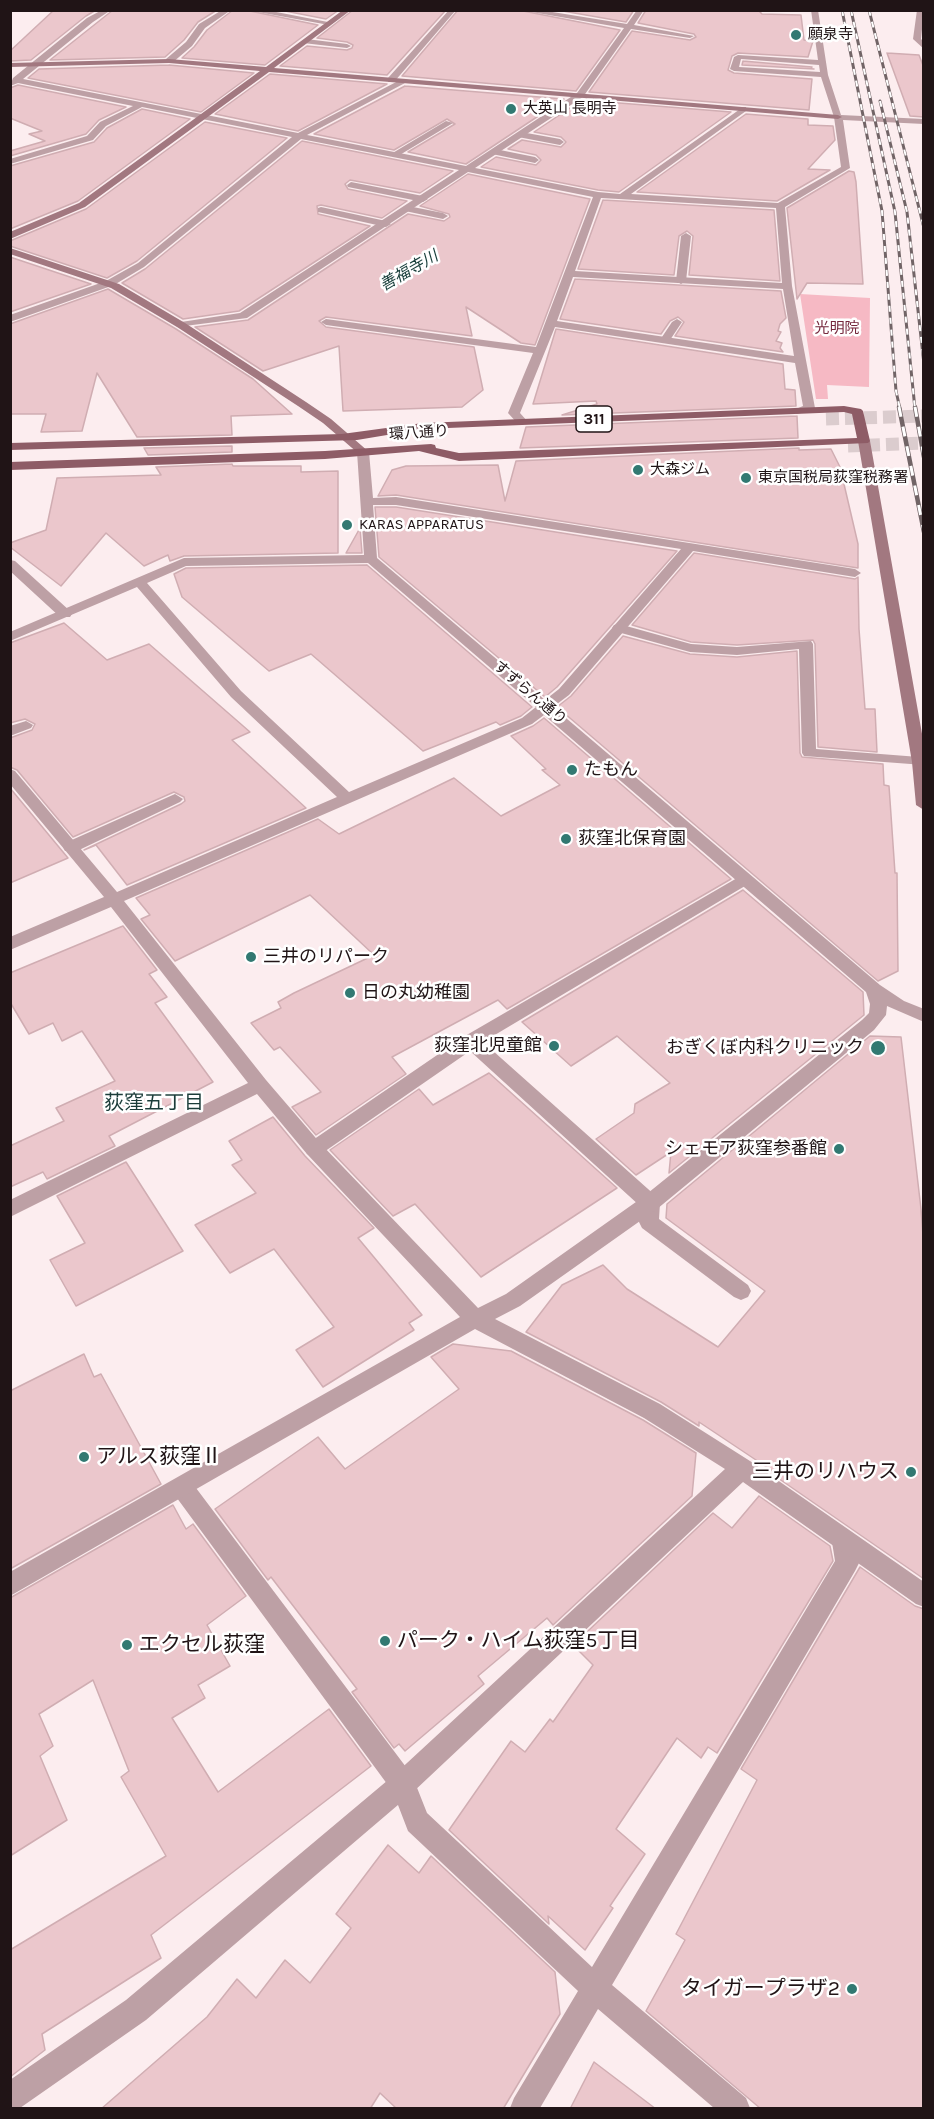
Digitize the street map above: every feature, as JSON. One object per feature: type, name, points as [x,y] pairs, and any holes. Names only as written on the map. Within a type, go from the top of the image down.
[{"type":"main road","name":"311","points":[[344,437],[423,426],[844,409],[857,411],[864,441],[459,457],[420,448]]},
{"type":"main road","name":"環八通り","points":[[10,447],[828,425],[363,452],[10,466]]},
{"type":"street","points":[[13,83],[90,20],[108,10]]},
{"type":"street","points":[[169,61],[189,44],[202,26],[228,10]]},
{"type":"street","points":[[250,10],[329,23]]},
{"type":"street","points":[[10,236],[82,205],[348,10]]},
{"type":"street","points":[[392,80],[453,10]]},
{"type":"street","points":[[523,10],[690,36]]},
{"type":"street","points":[[182,326],[243,316],[408,209],[424,201],[580,95],[640,10]]},
{"type":"street","points":[[13,83],[206,116],[598,195],[780,206],[846,168],[838,117],[824,75],[814,10]]},
{"type":"street","points":[[920,10],[917,39],[924,47]]},
{"type":"street","points":[[306,41],[347,46]]},
{"type":"street","points":[[822,63],[738,57],[734,69],[824,75]]},
{"type":"street","points":[[10,65],[169,61],[838,117],[924,122]]},
{"type":"street","points":[[10,319],[110,283],[141,265],[299,136],[402,81]]},
{"type":"street","points":[[10,162],[90,138],[103,124],[143,104]]},
{"type":"street","points":[[621,196],[743,109]]},
{"type":"street","points":[[395,154],[449,123]]},
{"type":"street","points":[[535,126],[546,128]]},
{"type":"street","points":[[521,135],[560,142]]},
{"type":"street","points":[[495,152],[535,160]]},
{"type":"street","points":[[351,185],[424,201]]},
{"type":"street","points":[[522,422],[514,413],[551,323],[598,195]]},
{"type":"street","points":[[780,206],[787,286],[809,408],[796,411]]},
{"type":"street","points":[[408,209],[444,216]]},
{"type":"street","points":[[321,210],[386,224]]},
{"type":"street","points":[[681,281],[686,236]]},
{"type":"street","points":[[10,251],[110,283],[182,326],[302,404],[363,452],[371,559],[184,562],[10,637]]},
{"type":"street","points":[[569,274],[787,286]]},
{"type":"street","points":[[665,340],[677,321]]},
{"type":"street","points":[[326,322],[539,351]]},
{"type":"street","points":[[551,323],[800,360]]},
{"type":"street","points":[[864,441],[919,762],[924,805]]},
{"type":"street","points":[[367,502],[396,501],[855,573]]},
{"type":"street","points":[[10,944],[527,721],[564,693],[689,548]]},
{"type":"street","name":"すずらん通り","points":[[371,559],[874,989],[898,1005],[924,1016]]},
{"type":"street","points":[[10,564],[65,614]]},
{"type":"street","points":[[140,581],[236,694],[347,798]]},
{"type":"street","points":[[619,628],[690,648],[737,651],[806,644],[810,753],[919,762]]},
{"type":"street","points":[[10,732],[26,725]]},
{"type":"street","points":[[10,774],[114,899],[260,1085],[314,1149],[475,1319],[651,1411],[742,1468],[844,1542],[924,1596]]},
{"type":"street","points":[[71,847],[176,798]]},
{"type":"street","points":[[314,1149],[471,1041],[744,879]]},
{"type":"street","points":[[10,1585],[475,1319],[513,1300],[650,1203],[868,1025],[878,1016],[879,1004],[874,989]]},
{"type":"street","points":[[471,1041],[650,1203]]},
{"type":"street","points":[[10,1209],[260,1085]]},
{"type":"street","points":[[650,1203],[649,1222],[741,1291]]},
{"type":"street","points":[[10,2098],[136,2010],[403,1784],[742,1468]]},
{"type":"street","points":[[182,1487],[403,1784],[417,1822],[595,1988],[736,2109]]},
{"type":"street","points":[[524,2109],[847,1563],[844,1542]]},
{"type":"green space","name":"光明院","points":[[800,294],[870,298],[869,387],[827,385],[828,399],[816,399]]},
{"type":"building","points":[[54,10],[96,10],[31,60],[10,61],[10,51]]},
{"type":"building","points":[[113,10],[217,10],[198,22],[184,40],[165,57],[50,60]]},
{"type":"building","points":[[233,10],[245,10],[318,25],[265,65],[182,58],[207,30]]},
{"type":"building","points":[[280,10],[339,10],[326,19]]},
{"type":"building","points":[[353,10],[446,10],[387,75],[280,66],[307,46],[347,50],[352,48],[353,45],[347,42],[317,38]]},
{"type":"building","points":[[458,10],[518,10],[620,30],[576,91],[402,76]]},
{"type":"building","points":[[557,10],[634,10],[626,22]]},
{"type":"building","points":[[646,10],[736,10],[759,11],[762,14],[801,15],[804,40],[813,41],[808,57],[738,53],[732,56],[728,70],[734,73],[812,79],[809,110],[589,92],[632,31],[690,40],[696,37],[694,34],[638,23]]},
{"type":"building","points":[[887,53],[919,55],[924,68],[924,117],[910,116]]},
{"type":"building","points":[[743,61],[812,67],[811,69],[742,65]]},
{"type":"building","points":[[169,65],[254,73],[201,112],[28,78],[39,69]]},
{"type":"building","points":[[270,74],[387,84],[298,131],[215,114]]},
{"type":"building","points":[[18,85],[126,107],[99,120],[86,134],[10,156],[10,151],[45,141],[29,134],[42,131],[10,118],[10,88]]},
{"type":"building","points":[[405,86],[564,99],[466,164],[408,152],[455,124],[447,119],[394,150],[314,134]]},
{"type":"building","points":[[582,100],[731,112],[619,192],[481,167],[496,157],[536,165],[541,160],[536,155],[508,149],[522,140],[561,147],[566,142],[561,137],[534,132]]},
{"type":"building","points":[[142,109],[190,119],[78,201],[10,229],[10,166],[94,142],[107,128]]},
{"type":"building","points":[[746,114],[808,119],[808,125],[833,126],[835,140],[808,169],[830,170],[777,201],[637,192]]},
{"type":"building","points":[[205,122],[287,138],[137,261],[107,278],[10,246],[10,241],[86,209]]},
{"type":"building","points":[[302,141],[453,171],[420,193],[350,180],[345,184],[348,189],[407,201],[382,218],[317,206],[318,214],[370,226],[239,311],[183,319],[122,283],[145,269]]},
{"type":"building","points":[[849,171],[854,172],[856,182],[863,284],[807,283],[797,299],[787,208]]},
{"type":"building","points":[[468,174],[590,199],[535,345],[521,343],[466,307],[472,336],[326,317],[319,321],[326,327],[474,347],[483,390],[462,407],[343,411],[339,346],[263,371],[195,327],[248,320],[408,214],[444,221],[450,217],[449,214],[420,206]]},
{"type":"building","points":[[603,200],[774,210],[780,281],[689,275],[693,236],[687,231],[679,236],[674,275],[578,269]]},
{"type":"building","points":[[10,257],[91,284],[10,312]]},
{"type":"building","points":[[575,279],[781,291],[786,318],[780,324],[778,331],[781,332],[776,341],[782,343],[780,348],[783,352],[675,336],[684,322],[678,317],[670,321],[661,334],[560,319]]},
{"type":"building","points":[[108,289],[176,329],[253,379],[292,414],[231,416],[232,435],[137,437],[97,373],[82,431],[41,432],[46,414],[10,414],[10,324]]},
{"type":"building","points":[[556,329],[783,364],[785,389],[795,390],[796,406],[562,415],[597,404],[596,401],[533,404]]},
{"type":"building","points":[[797,416],[798,438],[520,448],[526,427]]},
{"type":"building","points":[[232,446],[232,452],[148,455],[144,448]]},
{"type":"building","points":[[799,448],[799,450],[831,449],[840,467],[858,544],[858,568],[396,495],[378,496],[392,470],[406,466],[498,465],[505,501],[516,461]]},
{"type":"building","points":[[232,464],[233,466],[301,466],[301,472],[338,471],[338,553],[184,556],[170,561],[168,555],[144,566],[106,533],[61,586],[10,547],[10,543],[46,530],[57,478],[161,475],[156,467]]},
{"type":"building","points":[[375,507],[396,507],[677,551],[557,687],[545,697],[379,557]]},
{"type":"building","points":[[360,528],[362,553],[346,553]]},
{"type":"building","points":[[694,553],[855,579],[858,577],[865,709],[875,709],[877,752],[818,747],[815,644],[813,640],[737,645],[691,642],[632,625]]},
{"type":"building","points":[[367,565],[532,707],[521,716],[500,725],[496,722],[423,751],[311,654],[269,671],[182,597],[174,574],[186,568]]},
{"type":"building","points":[[64,623],[107,660],[149,644],[250,732],[232,740],[306,808],[127,885],[96,845],[84,850],[181,804],[185,801],[184,797],[174,792],[73,837],[17,770],[10,767],[10,738],[32,730],[35,724],[25,719],[10,723],[10,643]]},
{"type":"building","points":[[623,636],[690,654],[737,657],[797,651],[800,753],[802,757],[883,764],[884,785],[889,786],[895,873],[897,873],[898,971],[878,981],[557,707],[571,696]]},
{"type":"building","points":[[544,718],[731,879],[507,1009],[498,1000],[392,1057],[406,1074],[316,1135],[292,1107],[321,1092],[280,1047],[274,1050],[251,1023],[281,1008],[278,1002],[294,993],[374,955],[310,895],[175,961],[141,919],[150,915],[136,898],[318,819],[339,834],[454,778],[501,816],[560,785],[542,770],[546,769],[511,736]]},
{"type":"building","points":[[10,788],[68,858],[10,883]]},
{"type":"building","points":[[743,890],[863,992],[864,1015],[669,1173],[671,1152],[636,1175],[596,1139],[634,1113],[635,1104],[670,1083],[617,1036],[571,1066],[522,1022]]},
{"type":"building","points":[[123,926],[157,970],[149,974],[167,997],[155,1003],[213,1082],[109,1136],[115,1146],[47,1179],[43,1172],[10,1187],[10,1146],[64,1121],[56,1108],[115,1081],[82,1031],[62,1041],[53,1023],[29,1034],[10,1002],[10,973]]},
{"type":"building","points":[[870,1036],[901,1037],[921,1209],[924,1248],[924,1579],[775,1476],[777,1474],[699,1422],[699,1426],[661,1402],[526,1332],[562,1285],[603,1265],[627,1289],[718,1347],[765,1291],[666,1218],[667,1204]]},
{"type":"building","points":[[489,1073],[617,1188],[481,1277],[415,1204],[393,1216],[330,1150],[419,1089],[433,1105]]},
{"type":"building","points":[[273,1117],[305,1156],[374,1228],[358,1238],[422,1315],[409,1323],[414,1330],[323,1387],[296,1350],[334,1327],[274,1249],[230,1273],[195,1225],[256,1193],[232,1165],[242,1160],[229,1141]]},
{"type":"building","points":[[126,1162],[183,1251],[76,1306],[50,1260],[85,1243],[57,1196]]},
{"type":"building","points":[[453,1344],[511,1351],[643,1420],[696,1453],[692,1496],[553,1625],[547,1618],[478,1676],[484,1684],[405,1751],[399,1744],[394,1748],[352,1692],[357,1689],[271,1577],[268,1580],[215,1509],[318,1437],[345,1469],[459,1389],[431,1357]]},
{"type":"building","name":"アルス荻窪Ⅱ","points":[[84,1354],[94,1377],[101,1374],[161,1484],[10,1569],[10,1391]]},
{"type":"building","points":[[759,1496],[830,1546],[833,1561],[717,1753],[708,1747],[701,1758],[677,1738],[616,1829],[645,1854],[610,1906],[613,1908],[585,1950],[548,1916],[549,1924],[449,1830],[511,1741],[525,1752],[550,1719],[553,1722],[593,1665],[576,1648],[589,1630],[713,1513],[732,1528]]},
{"type":"building","points":[[173,1505],[186,1529],[193,1524],[246,1596],[207,1625],[230,1666],[198,1685],[205,1698],[172,1718],[218,1792],[329,1709],[371,1766],[151,1935],[161,1958],[42,2034],[45,2050],[10,2077],[10,1950],[166,1856],[121,1777],[129,1771],[93,1680],[39,1714],[53,1746],[40,1756],[67,1820],[10,1856],[10,1598]]},
{"type":"building","points":[[860,1567],[915,1606],[924,1609],[924,2109],[761,2109],[646,2011],[685,1940],[676,1934],[757,1780],[741,1769]]},
{"type":"building","points":[[388,1845],[419,1873],[431,1856],[555,1972],[560,2014],[503,2109],[397,2109],[380,2093],[370,2109],[101,2109],[207,2017],[237,1979],[256,1998],[285,1960],[310,1983],[351,1928],[336,1914]]},
{"type":"building","points":[[594,2062],[656,2109],[570,2109]]},
{"type":"tunnel","points":[[826,419],[924,416]]},
{"type":"tunnel","points":[[848,446],[924,443]]},
{"type":"railway","points":[[842,10],[882,211],[896,391],[900,409]]},
{"type":"railway","points":[[851,10],[895,212],[915,409]]},
{"type":"railway","points":[[869,10],[924,228]]},
{"type":"railway","points":[[880,101],[907,212],[924,364]]},
{"type":"railway","points":[[899,407],[924,532]]},
{"type":"railway","points":[[915,407],[924,457]]},
{"type":"place","name":"願泉寺","points":[[796,35]]},
{"type":"place","name":"大英山 長明寺","points":[[511,109]]},
{"type":"place","name":"大森ジム","points":[[638,470]]},
{"type":"place","name":"東京国税局荻窪税務署","points":[[746,478]]},
{"type":"place","name":"KARAS APPARATUS","points":[[347,525]]},
{"type":"place","name":"たもん","points":[[572,770]]},
{"type":"place","name":"荻窪北保育園","points":[[566,839]]},
{"type":"place","name":"三井のリパーク","points":[[251,957]]},
{"type":"place","name":"日の丸幼稚園","points":[[350,993]]},
{"type":"place","name":"荻窪北児童館","points":[[554,1046]]},
{"type":"place","name":"おぎくぼ内科クリニック","points":[[878,1048]]},
{"type":"place","name":"シェモア荻窪参番館","points":[[839,1149]]},
{"type":"place","name":"アルス荻窪Ⅱ","points":[[84,1457]]},
{"type":"place","name":"三井のリハウス","points":[[911,1472]]},
{"type":"place","name":"パーク・ハイム荻窪5丁目","points":[[385,1641]]},
{"type":"place","name":"エクセル荻窪","points":[[127,1645]]},
{"type":"place","name":"タイガープラザ2","points":[[852,1989]]},
{"type":"district","name":"荻窪五丁目","points":[[154,1103]]},
{"type":"water label","name":"善福寺川","points":[[409,271]]}]
